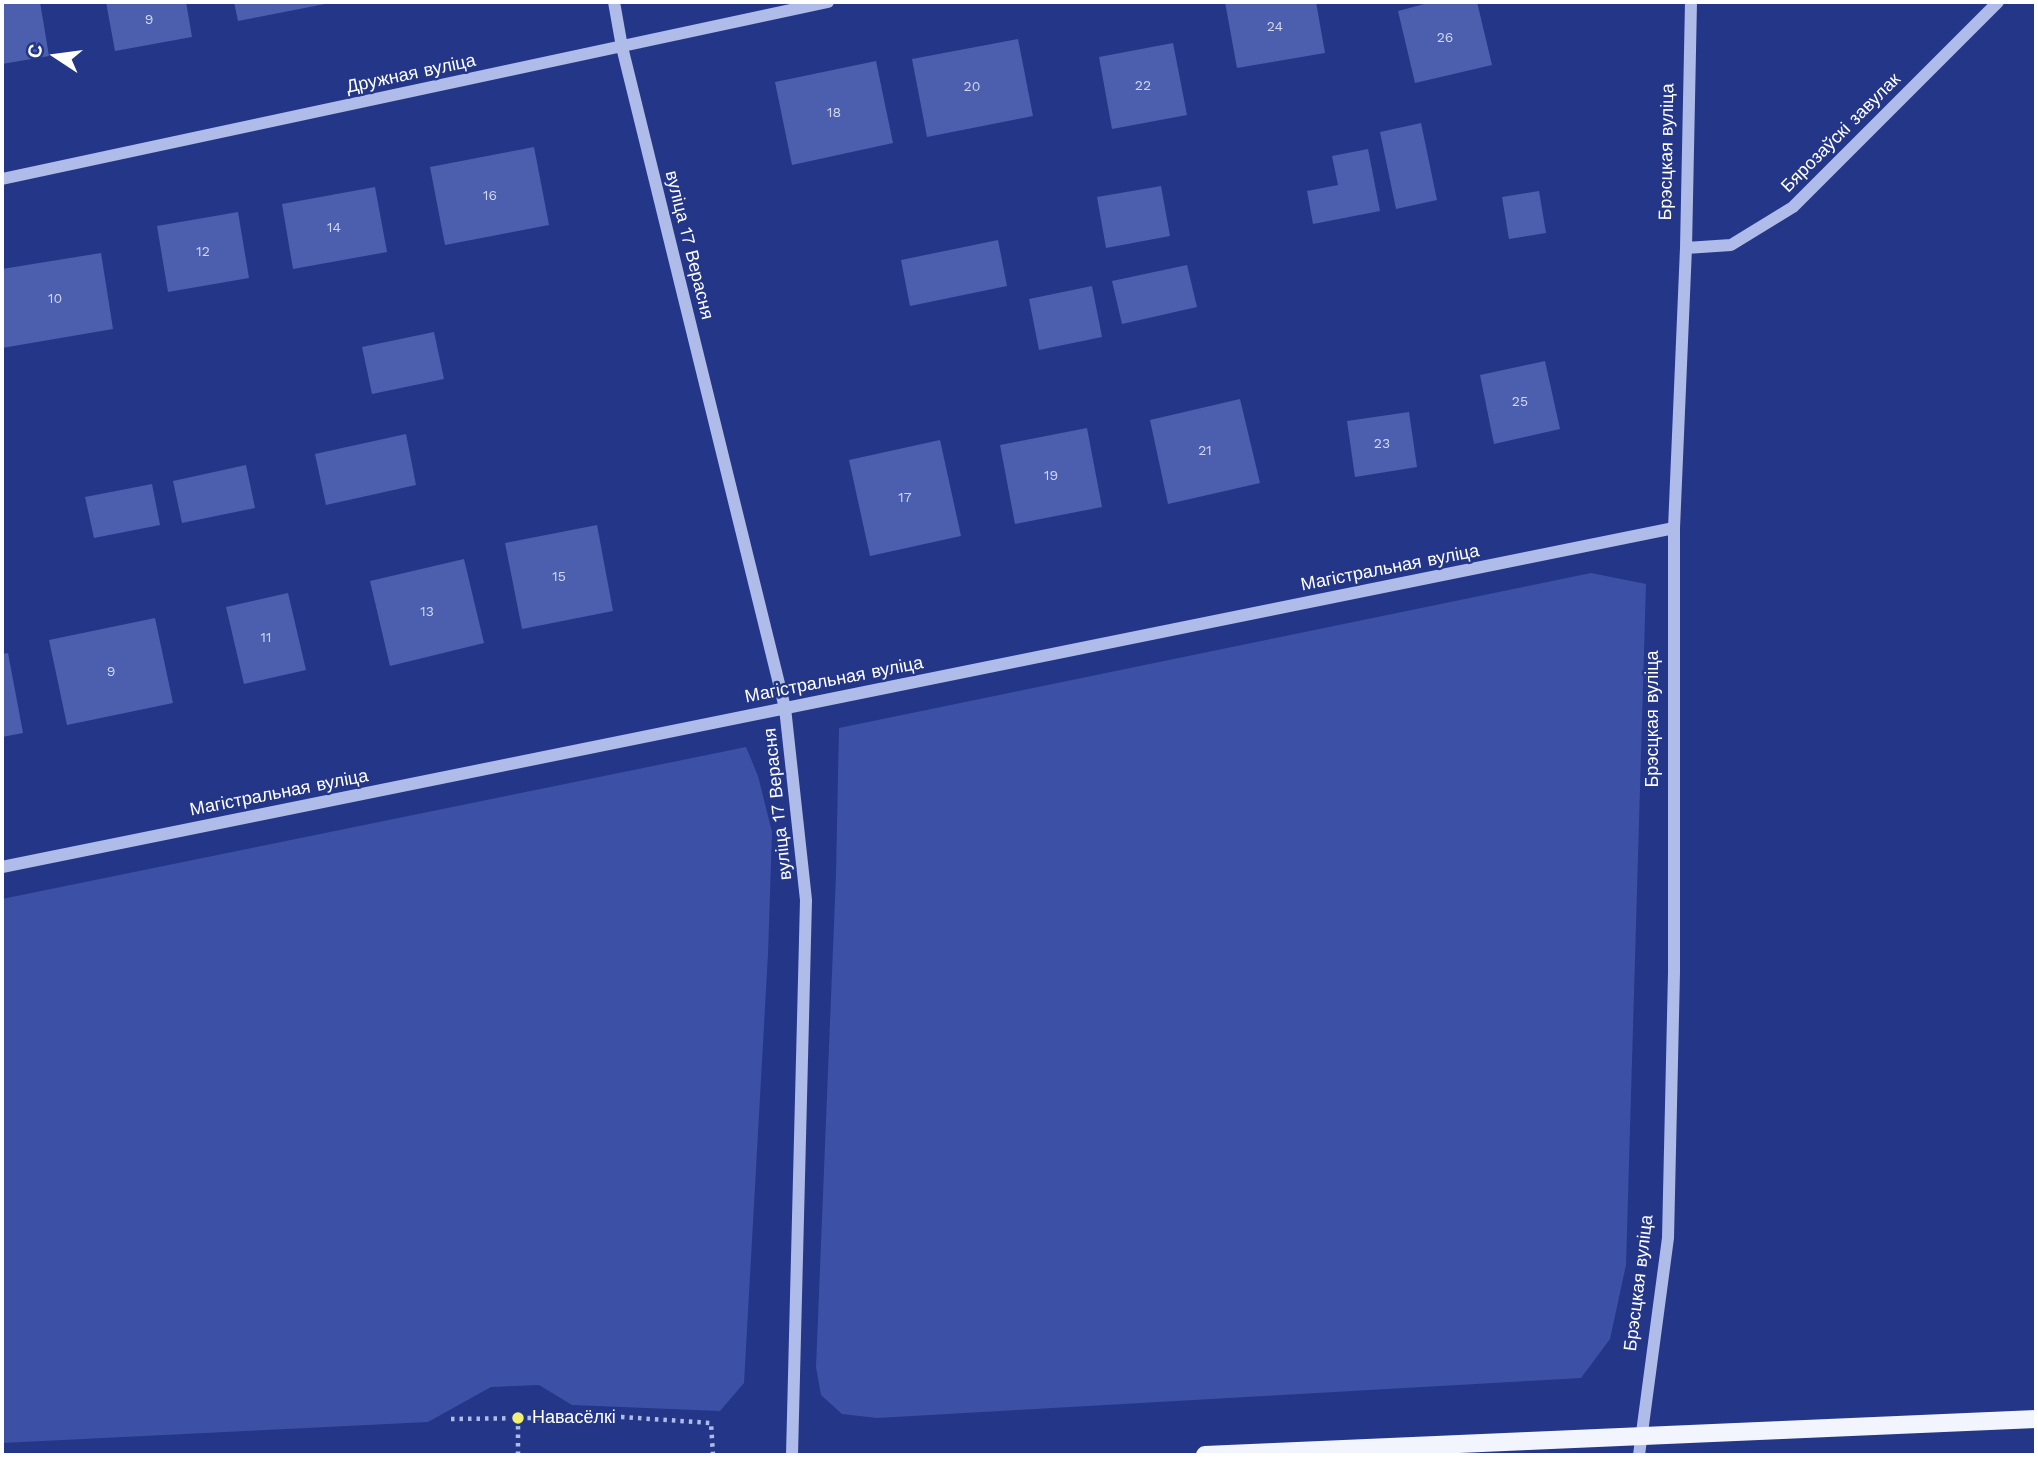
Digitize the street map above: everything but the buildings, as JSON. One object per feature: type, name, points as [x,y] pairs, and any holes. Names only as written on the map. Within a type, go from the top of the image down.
[{"type":"main road","points":[[1205,1455],[2036,1419]]},
{"type":"street","name":"вуліца 17 Верасня","points":[[614,2],[622,47],[785,708],[806,900],[792,1455]]},
{"type":"street","name":"Дружная вуліца","points":[[2,179],[828,2]]},
{"type":"street","name":"Брэсцкая вуліца","points":[[1639,1455],[1668,1238],[1674,972],[1674,528],[1686,248],[1691,2]]},
{"type":"street","name":"Бярозаўскі завулак","points":[[1686,248],[1731,245],[1793,207],[1998,2]]},
{"type":"street","name":"Магістральная вуліца","points":[[2,867],[1674,528]]},
{"type":"path","points":[[451,1419],[621,1417],[711,1423],[713,1455]]},
{"type":"path","points":[[518,1418],[518,1455]]},
{"type":"shaded area","points":[[1591,573],[1646,584],[1626,1265],[1610,1339],[1581,1378],[877,1418],[842,1414],[821,1395],[816,1367],[836,874],[839,728]]},
{"type":"shaded area","points":[[746,747],[758,776],[772,832],[768,954],[744,1383],[720,1411],[572,1405],[539,1385],[491,1387],[428,1422],[2,1443],[2,899]]},
{"type":"place","name":"Навасёлкі","points":[[518,1418]]}]
